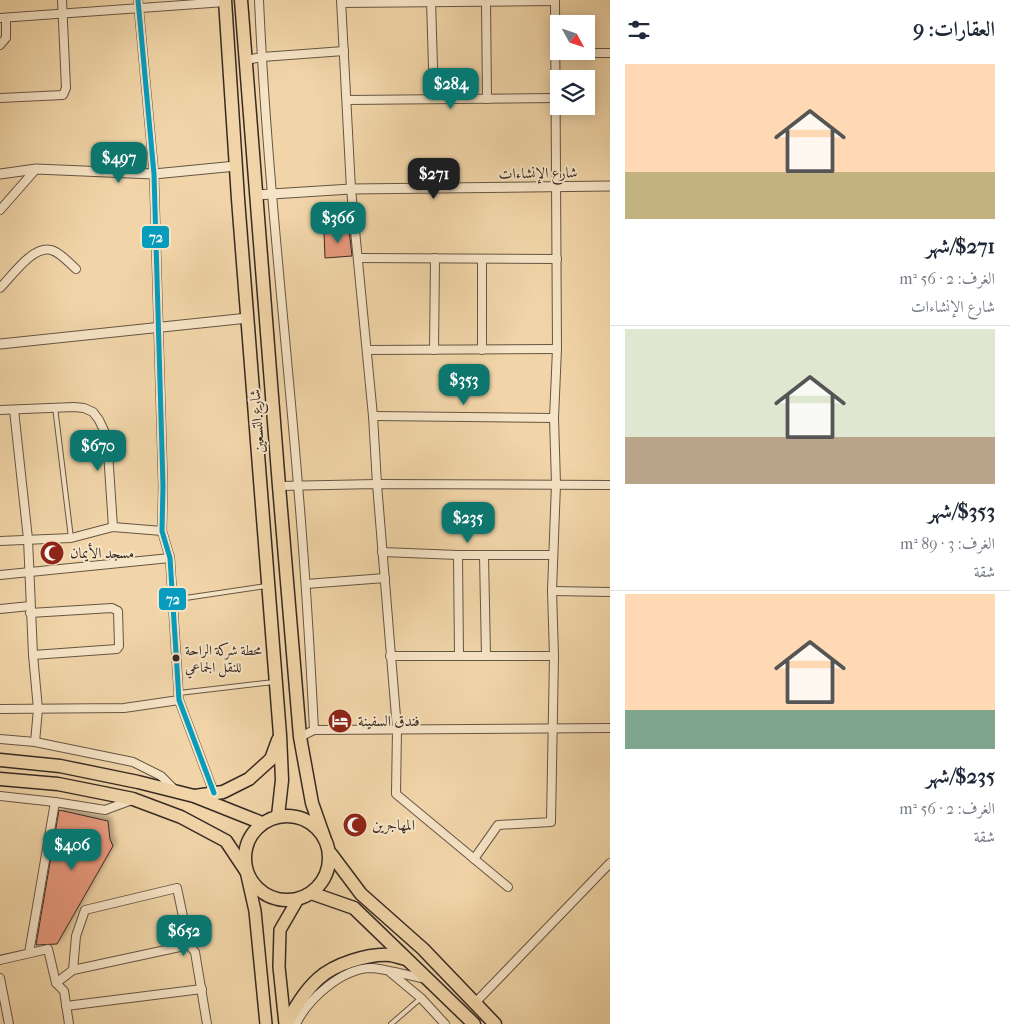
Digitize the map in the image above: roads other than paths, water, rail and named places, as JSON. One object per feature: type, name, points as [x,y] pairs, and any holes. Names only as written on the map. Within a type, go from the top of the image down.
[{"type":"highway","name":"شارع التسعين","points":[[241,0],[278,486],[300,737],[312,803],[324,838]]},
{"type":"highway","name":"شارع التسعين","points":[[225,1],[238,198],[280,735],[282,780],[278,816]]},
{"type":"highway","points":[[238,198],[256,195]]},
{"type":"highway","points":[[194,796],[223,792],[249,779],[270,758],[280,735]]},
{"type":"highway","points":[[0,760],[60,766],[194,796],[262,823]]},
{"type":"highway","points":[[0,779],[58,784],[133,799],[181,817],[226,841],[254,886],[266,896],[282,901],[298,899],[311,893],[322,883],[328,870],[330,854]]},
{"type":"highway","points":[[246,871],[244,854],[250,836],[262,823],[278,816],[292,815],[305,819],[316,826],[324,838],[330,854],[361,894],[423,949],[495,1024]]},
{"type":"highway","points":[[311,893],[354,908],[410,960],[474,1024]]},
{"type":"highway","points":[[286,1024],[307,990],[320,977],[333,969],[354,960],[374,956],[392,955],[410,960]]},
{"type":"main road","points":[[246,871],[255,911],[266,1024]]},
{"type":"main road","points":[[286,1024],[279,967],[280,930],[298,899]]},
{"type":"street","points":[[0,98],[63,94],[66,88],[62,0]]},
{"type":"street","points":[[259,0],[272,193],[306,584],[314,730]]},
{"type":"street","points":[[508,888],[396,794],[396,729],[373,416],[351,189],[342,1],[555,0],[555,15]]},
{"type":"street","points":[[0,45],[6,38],[3,18],[138,4],[225,1]]},
{"type":"street","points":[[431,1],[434,99]]},
{"type":"street","points":[[486,1],[487,99]]},
{"type":"street","points":[[138,4],[154,174],[163,486],[162,531],[170,558],[179,697],[214,793]]},
{"type":"street","points":[[246,60],[262,56],[344,52]]},
{"type":"street","points":[[595,53],[610,53]]},
{"type":"street","points":[[346,100],[550,98]]},
{"type":"street","points":[[474,858],[498,825],[551,822],[554,656],[552,591],[556,484],[554,418],[557,349],[555,115]]},
{"type":"street","points":[[0,174],[36,170],[154,174],[236,166]]},
{"type":"street","points":[[0,210],[36,170]]},
{"type":"street","name":"شارع الإنشاءات","points":[[256,195],[351,189],[610,186]]},
{"type":"street","points":[[2,283],[34,252],[44,249],[53,250],[76,269]]},
{"type":"street","points":[[358,258],[556,259]]},
{"type":"street","points":[[434,350],[435,258]]},
{"type":"street","points":[[482,258],[482,350]]},
{"type":"street","points":[[0,344],[248,318]]},
{"type":"street","points":[[366,350],[557,349]]},
{"type":"street","points":[[0,410],[84,408],[93,412],[107,437],[113,527]]},
{"type":"street","points":[[14,410],[28,540],[30,610],[38,708],[35,742]]},
{"type":"street","points":[[373,416],[554,418]]},
{"type":"street","points":[[278,486],[377,484],[610,485]]},
{"type":"street","points":[[0,541],[71,538],[113,527],[162,531]]},
{"type":"street","points":[[382,552],[458,555],[553,555]]},
{"type":"street","points":[[458,555],[459,656]]},
{"type":"street","points":[[484,555],[486,656]]},
{"type":"street","points":[[0,575],[170,558]]},
{"type":"street","points":[[306,584],[385,578]]},
{"type":"street","points":[[552,591],[610,592]]},
{"type":"street","points":[[0,609],[116,608],[118,611],[119,646],[117,649],[33,655]]},
{"type":"street","points":[[390,656],[554,656]]},
{"type":"street","points":[[0,709],[124,708],[179,697]]},
{"type":"street","points":[[300,737],[314,730],[610,728]]},
{"type":"street","points":[[0,739],[35,742],[133,762],[161,776],[177,792]]},
{"type":"street","points":[[0,796],[105,810],[133,799]]},
{"type":"street","points":[[29,953],[55,802]]},
{"type":"street","points":[[474,1004],[610,863]]},
{"type":"street","points":[[72,970],[76,936],[85,910],[177,888],[189,945],[195,952],[207,1024]]},
{"type":"street","points":[[56,983],[72,970],[189,945]]},
{"type":"street","points":[[0,960],[48,948],[56,983],[64,991],[69,1024]]},
{"type":"street","points":[[296,1024],[311,1002],[327,987],[349,973],[372,968],[430,980]]},
{"type":"street","points":[[390,972],[421,998],[445,1024]]},
{"type":"street","points":[[0,978],[9,1024]]},
{"type":"street","points":[[66,1006],[202,988]]},
{"type":"lane","points":[[55,408],[71,538]]},
{"type":"lane","points":[[172,600],[269,586]]},
{"type":"lane","points":[[179,697],[276,682]]},
{"type":"lane","points":[[390,1024],[421,998]]},
{"type":"place","name":"مسجد الأيمان","points":[[52,553]]},
{"type":"place","name":"محطة شركة الراحة للنقل الجماعي","points":[[176,658]]},
{"type":"place","name":"فندق السفينة","points":[[340,721]]},
{"type":"place","name":"المهاجرين","points":[[355,825]]}]
